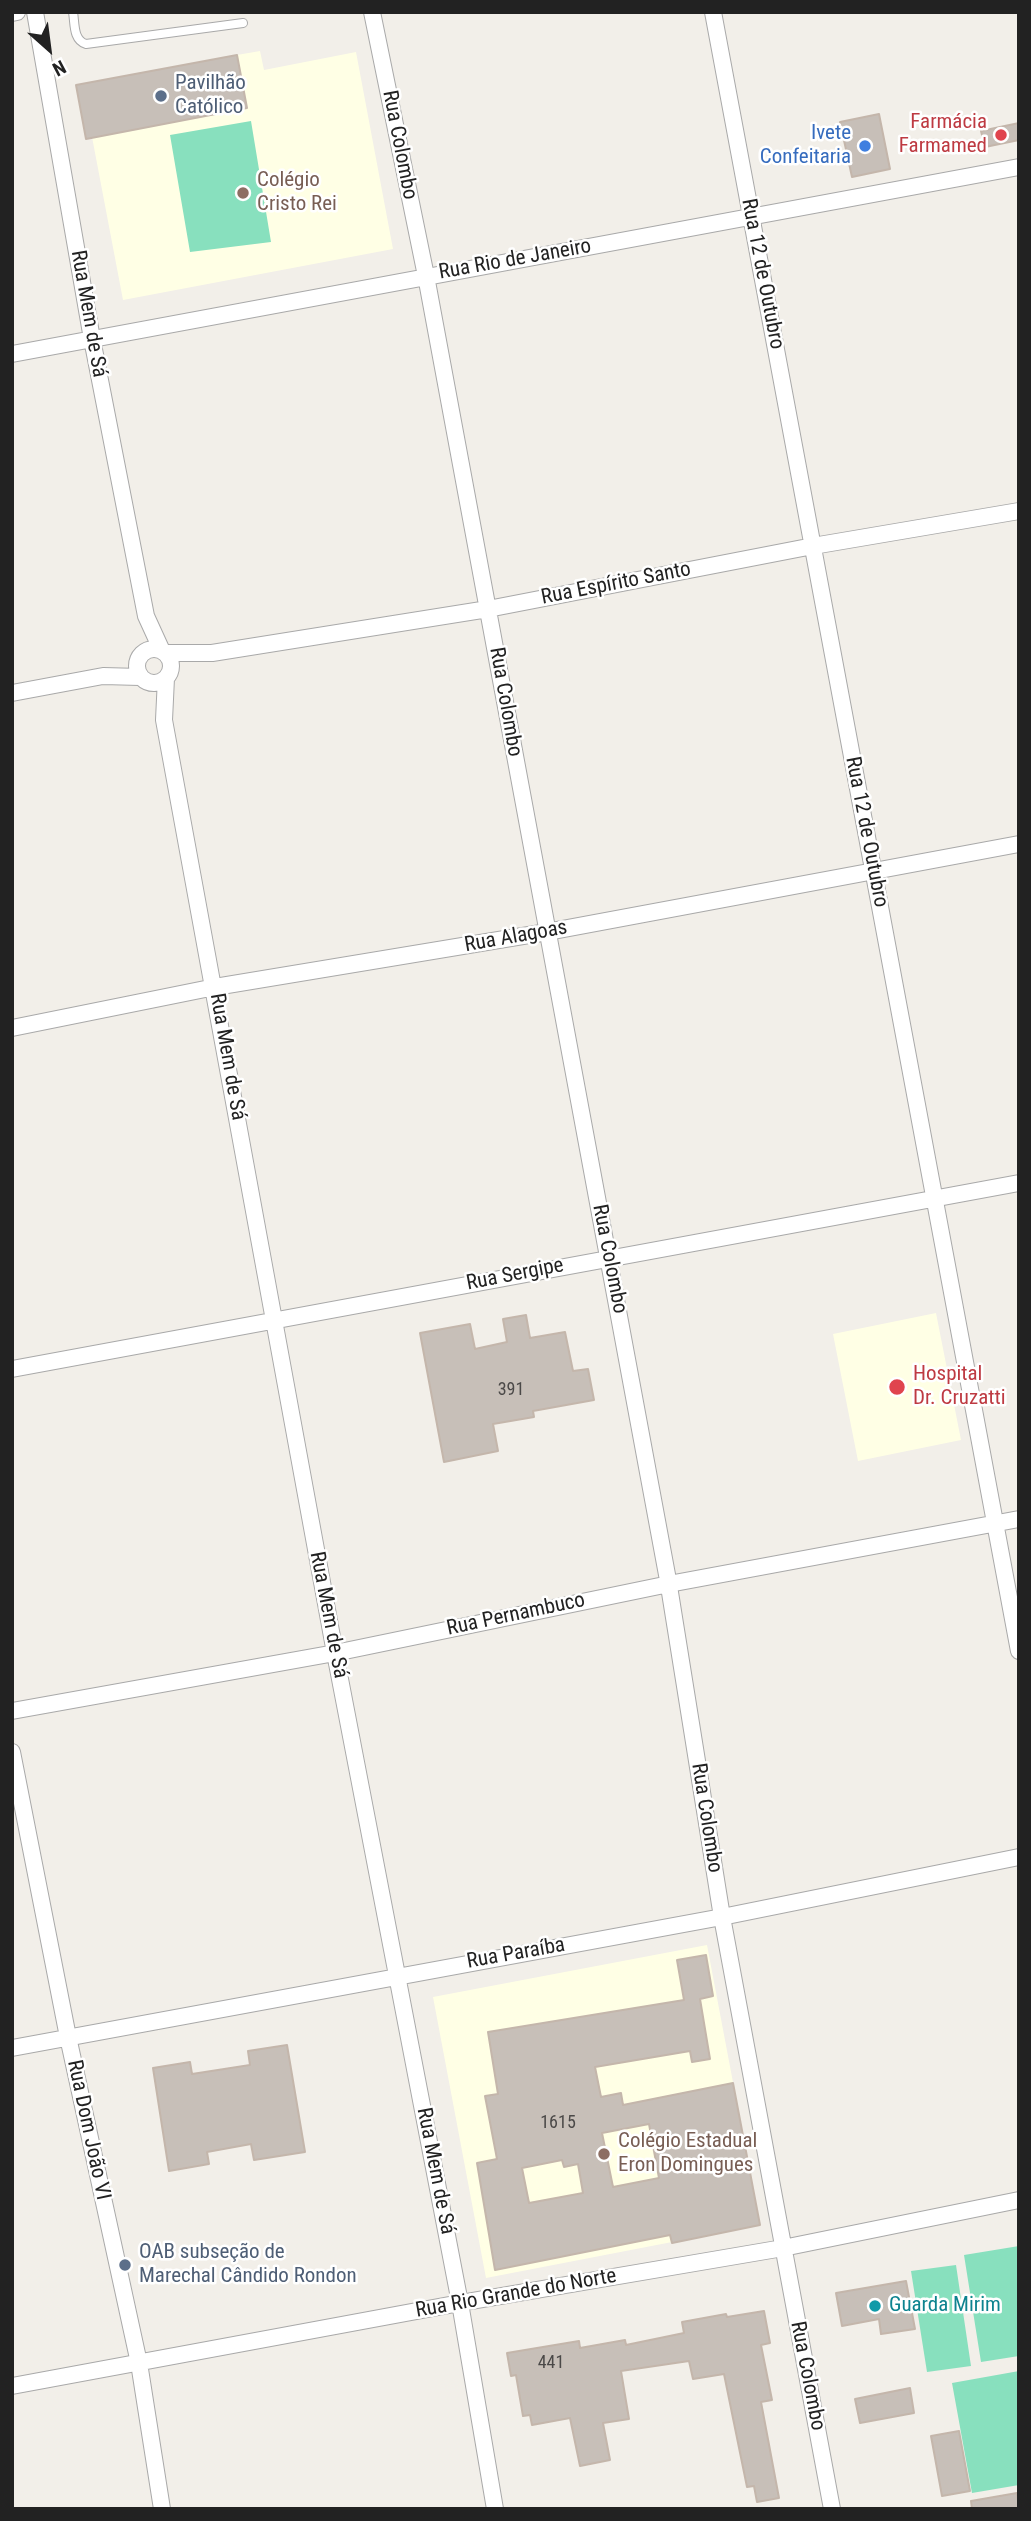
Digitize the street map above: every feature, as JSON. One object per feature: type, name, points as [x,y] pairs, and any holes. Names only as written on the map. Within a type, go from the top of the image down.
[{"type":"street","name":"Rua Mem de Sá","points":[[35,12],[92,339],[146,616],[164,652]]},
{"type":"street","name":"Rua Colombo","points":[[373,12],[426,276],[669,1584],[722,1917],[832,2509]]},
{"type":"street","name":"Rua 12 de Outubro","points":[[713,12],[1019,1651]]},
{"type":"street","name":"Rua Rio de Janeiro","points":[[12,354],[1019,167]]},
{"type":"street","name":"Rua Espírito Santo","points":[[164,652],[212,653],[488,609],[813,546],[1019,511]]},
{"type":"street","name":"Rua Mem de Sá","points":[[139,657],[146,616]]},
{"type":"street","points":[[12,692],[103,676],[156,684],[168,675],[170,659],[164,652],[154,649],[103,676]]},
{"type":"street","name":"Rua Espírito Santo","points":[[168,675],[212,653]]},
{"type":"street","points":[[139,657],[137,672],[143,680]]},
{"type":"street","name":"Rua Mem de Sá","points":[[168,675],[164,720],[335,1653],[460,2303],[495,2509]]},
{"type":"street","name":"Rua Mem de Sá","points":[[143,680],[164,720]]},
{"type":"street","name":"Rua Alagoas","points":[[12,1028],[215,987],[547,932],[1019,844]]},
{"type":"street","name":"Rua Sergipe","points":[[12,1369],[1019,1183]]},
{"type":"street","name":"Rua Pernambuco","points":[[12,1711],[47,1707],[335,1653],[669,1584],[1019,1518]]},
{"type":"street","name":"Rua Dom João VI","points":[[12,1752],[68,2037],[139,2363],[162,2509]]},
{"type":"street","name":"Rua Paraíba","points":[[12,2048],[722,1917],[1019,1857]]},
{"type":"street","name":"Rua Rio Grande do Norte","points":[[12,2386],[460,2303],[783,2248],[1019,2200]]},
{"type":"lane","points":[[72,12],[77,37],[80,42],[86,44],[243,23]]},
{"type":"shaded area","name":"Colégio Cristo Rei","points":[[260,51],[264,70],[356,52],[393,249],[123,300],[92,137],[246,108],[237,55]]},
{"type":"shaded area","name":"Hospital Dr. Cruzatti","points":[[936,1313],[961,1440],[858,1461],[833,1334]]},
{"type":"shaded area","name":"Colégio Estadual Eron Domingues","points":[[707,1945],[760,2225],[486,2278],[433,1997]]},
{"type":"green space","points":[[251,121],[271,242],[190,252],[170,135]]},
{"type":"green space","points":[[1019,2246],[1019,2356],[981,2362],[964,2255]]},
{"type":"green space","points":[[956,2265],[971,2366],[927,2372],[911,2271]]},
{"type":"green space","points":[[1019,2371],[1019,2485],[972,2493],[952,2383]]},
{"type":"building","name":"Pavilhão Católico","points":[[237,55],[247,108],[86,139],[76,85]]},
{"type":"building","name":"Ivete Confeitaria","points":[[879,114],[890,169],[852,177],[840,122]]},
{"type":"building","name":"Farmácia Farmamed","points":[[1019,123],[1019,140],[985,147],[981,131]]},
{"type":"building","points":[[526,1315],[530,1338],[565,1332],[573,1371],[588,1369],[594,1400],[533,1411],[534,1417],[493,1424],[498,1451],[444,1462],[420,1333],[470,1324],[475,1349],[507,1342],[503,1319]]},
{"type":"building","name":"Colégio Estadual Eron Domingues","points":[[706,1955],[713,1996],[700,1999],[710,2059],[692,2062],[690,2051],[595,2067],[601,2097],[621,2093],[623,2105],[733,2083],[760,2225],[672,2243],[670,2235],[495,2270],[477,2163],[497,2159],[485,2096],[498,2094],[488,2032],[684,2000],[677,1960]],"holes":[[[649,2124],[659,2178],[613,2187],[602,2133]],[[562,2160],[564,2167],[578,2164],[583,2193],[529,2203],[522,2168]]]},
{"type":"building","points":[[287,2045],[305,2152],[254,2160],[251,2144],[207,2152],[209,2164],[169,2171],[153,2068],[190,2062],[192,2074],[250,2065],[248,2051]]},
{"type":"building","name":"Guarda Mirim","points":[[906,2281],[915,2329],[881,2334],[879,2319],[842,2326],[836,2293]]},
{"type":"building","points":[[764,2311],[770,2343],[761,2345],[772,2400],[761,2402],[779,2498],[757,2502],[754,2486],[747,2487],[724,2374],[693,2379],[689,2361],[621,2371],[629,2419],[603,2423],[610,2460],[580,2466],[570,2418],[532,2425],[530,2415],[523,2416],[516,2375],[511,2376],[507,2353],[579,2341],[580,2348],[625,2340],[626,2345],[684,2333],[682,2322]]},
{"type":"building","points":[[910,2388],[914,2413],[860,2423],[855,2399]]},
{"type":"building","points":[[959,2431],[970,2491],[942,2496],[931,2436]]},
{"type":"building","points":[[1017,2493],[1019,2509],[972,2509],[971,2501]]},
{"type":"place","name":"Pavilhão Católico","points":[[161,96]]},
{"type":"place","name":"Farmácia Farmamed","points":[[1001,135]]},
{"type":"place","name":"Ivete Confeitaria","points":[[865,146]]},
{"type":"place","name":"Colégio Cristo Rei","points":[[243,193]]},
{"type":"place","name":"Hospital Dr. Cruzatti","points":[[897,1387]]},
{"type":"place","name":"Colégio Estadual Eron Domingues","points":[[604,2154]]},
{"type":"place","name":"OAB subseção de Marechal Cândido Rondon","points":[[125,2265]]},
{"type":"place","name":"Guarda Mirim","points":[[875,2306]]}]
